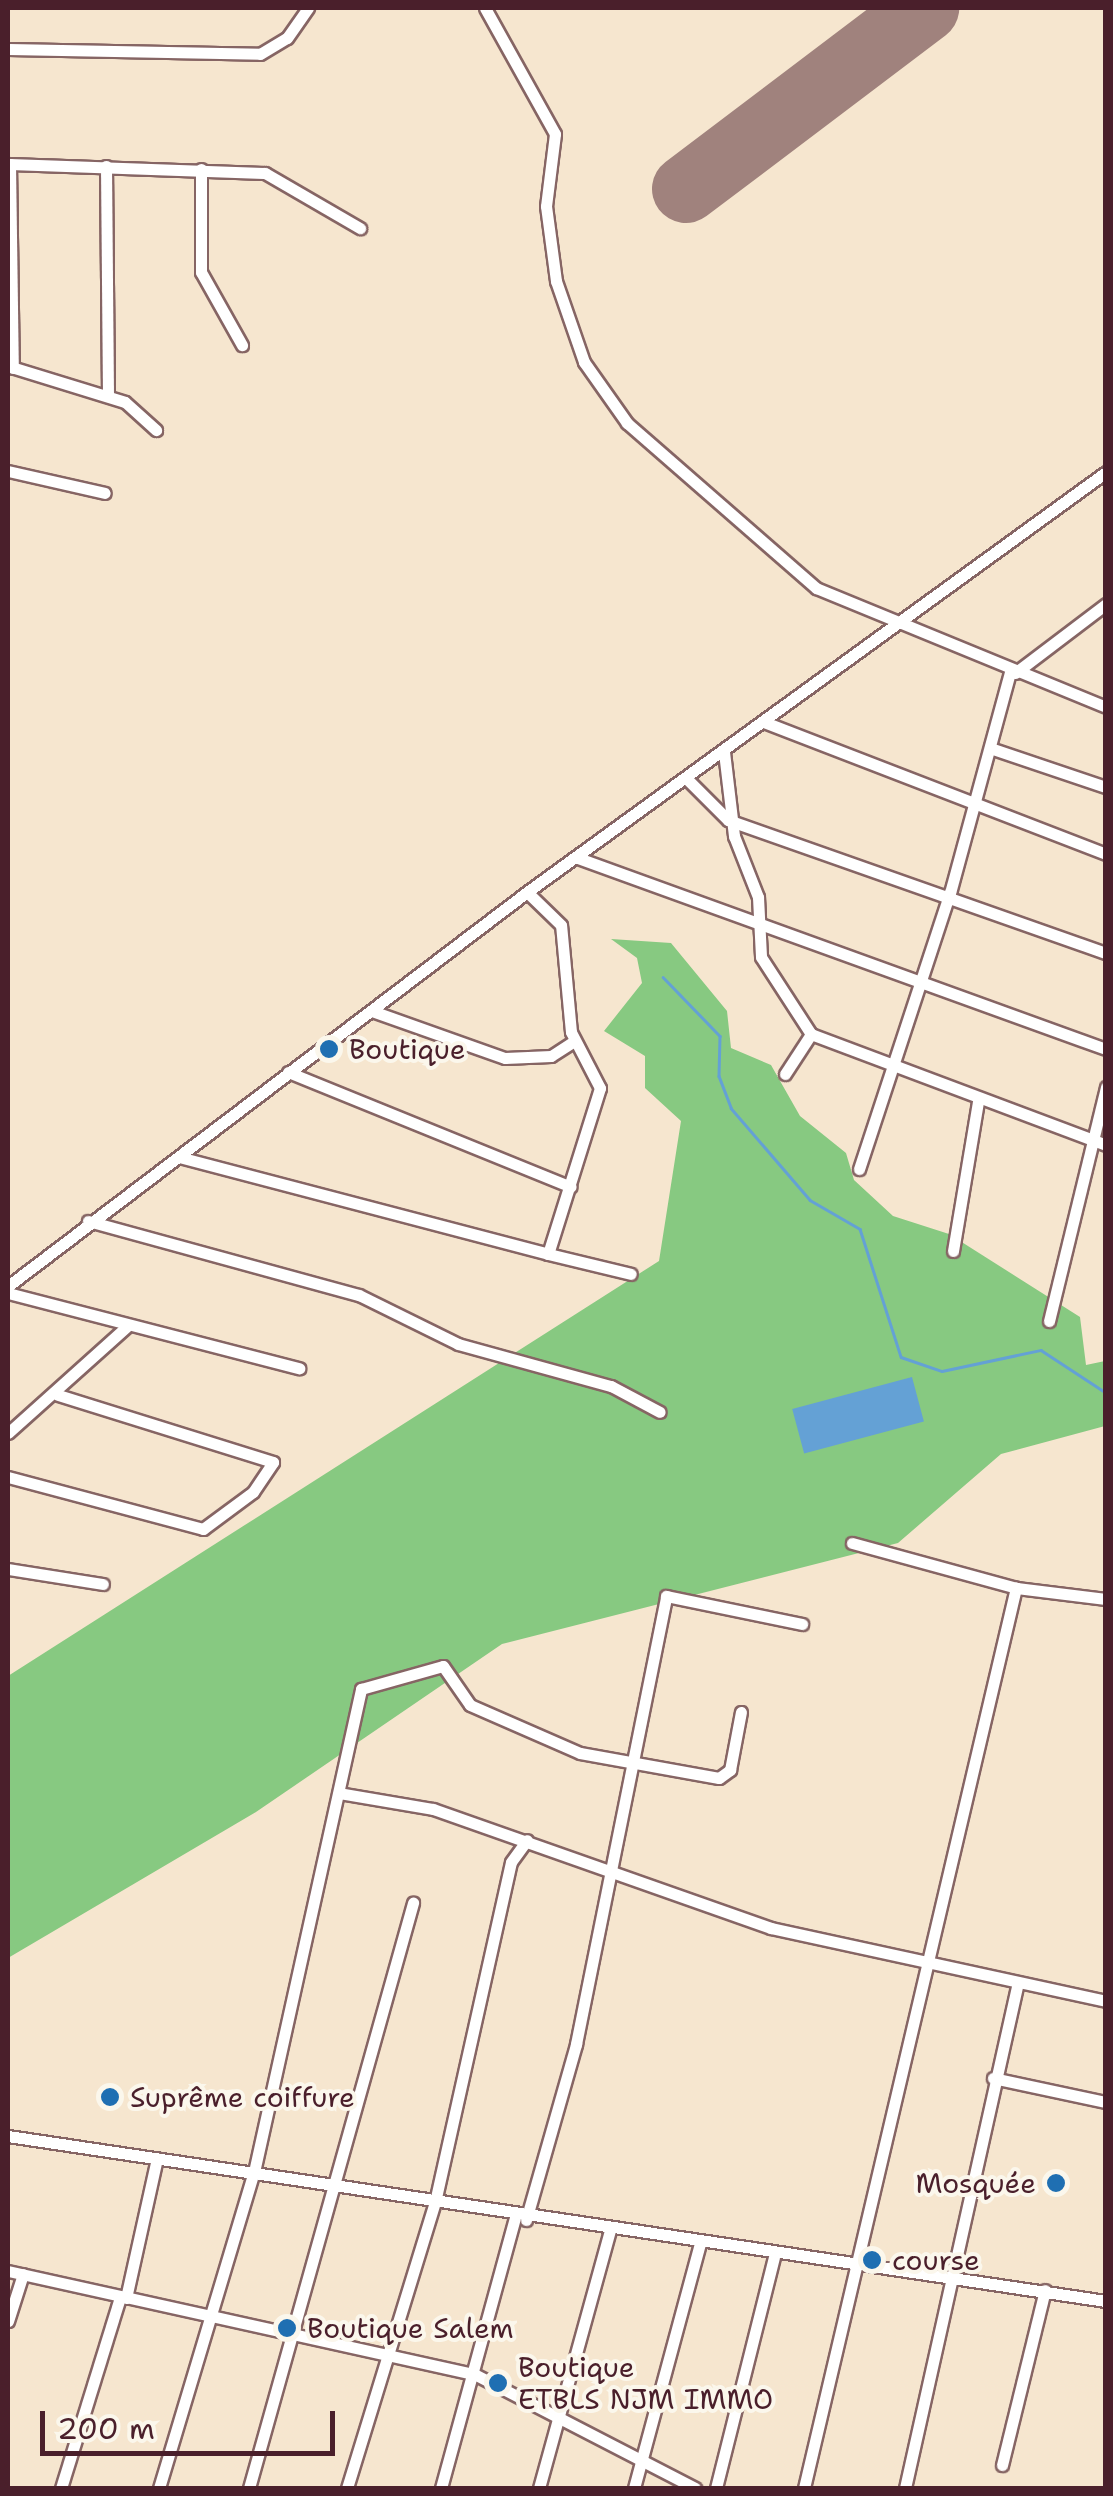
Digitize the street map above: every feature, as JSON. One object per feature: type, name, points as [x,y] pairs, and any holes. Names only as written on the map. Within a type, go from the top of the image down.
[{"type":"street","points":[[8,48],[260,54],[287,38],[308,8]]},
{"type":"street","points":[[485,8],[555,134],[546,206],[556,281],[606,398],[790,570],[896,628],[1106,706]]},
{"type":"street","points":[[156,430],[108,395],[10,367],[9,164],[200,169],[278,177],[360,228]]},
{"type":"street","points":[[106,166],[108,395]]},
{"type":"street","points":[[200,169],[201,272],[242,345]]},
{"type":"street","points":[[8,472],[105,492]]},
{"type":"street","points":[[8,1290],[88,1221],[179,1157],[527,892],[1106,472]]},
{"type":"street","points":[[859,1169],[978,803],[1012,672],[1106,604]]},
{"type":"street","points":[[764,722],[1106,854]]},
{"type":"street","points":[[990,748],[1106,788]]},
{"type":"street","points":[[724,752],[732,822],[761,921],[768,974],[811,1034],[892,1069],[1100,1143]]},
{"type":"street","points":[[687,779],[732,822],[950,893],[1106,954]]},
{"type":"street","points":[[578,858],[1106,1048]]},
{"type":"street","points":[[527,892],[561,925],[574,1041],[600,1088],[548,1254]]},
{"type":"street","points":[[372,1010],[505,1058],[551,1056],[574,1041]]},
{"type":"street","points":[[784,1074],[811,1034]]},
{"type":"street","points":[[288,1072],[571,1187]]},
{"type":"street","points":[[1049,1321],[1100,1143],[1106,1087]]},
{"type":"street","points":[[952,1251],[978,1101]]},
{"type":"street","points":[[179,1157],[631,1274]]},
{"type":"street","points":[[88,1221],[359,1295],[458,1344],[610,1386],[660,1412]]},
{"type":"street","points":[[8,1290],[126,1327],[299,1368]]},
{"type":"street","points":[[8,1433],[58,1394],[126,1327]]},
{"type":"street","points":[[8,1477],[203,1529],[254,1492],[273,1462],[58,1394]]},
{"type":"street","points":[[852,1543],[1016,1588],[1106,1599]]},
{"type":"street","points":[[8,1569],[103,1584]]},
{"type":"street","points":[[804,2488],[1016,1588]]},
{"type":"street","points":[[441,2488],[576,2044],[630,1756],[666,1596],[802,1624]]},
{"type":"street","points":[[158,2488],[254,2172],[361,1689],[435,1667],[484,1712],[600,1759],[630,1756],[719,1778],[730,1770],[741,1712]]},
{"type":"street","points":[[339,1793],[433,1809],[771,1928],[1106,2000]]},
{"type":"street","points":[[348,2488],[435,2202],[511,1862],[527,1840]]},
{"type":"street","points":[[249,2488],[338,2186],[413,1904]]},
{"type":"street","points":[[904,2488],[954,2274],[993,2078],[1018,1982]]},
{"type":"street","points":[[993,2078],[1106,2102]]},
{"type":"street","points":[[8,2136],[254,2172],[520,2219],[700,2243],[857,2271],[954,2274],[1106,2301]]},
{"type":"street","points":[[61,2488],[123,2297],[157,2158]]},
{"type":"street","points":[[539,2488],[610,2231]]},
{"type":"street","points":[[634,2488],[700,2243]]},
{"type":"street","points":[[716,2488],[774,2257]]},
{"type":"street","points":[[8,2271],[392,2349],[474,2374],[561,2415],[696,2488]]},
{"type":"street","points":[[8,2321],[22,2274]]},
{"type":"street","points":[[1002,2465],[1046,2290]]},
{"type":"green space","points":[[611,939],[671,943],[727,1011],[731,1048],[771,1065],[800,1116],[846,1153],[854,1180],[893,1216],[949,1234],[1080,1317],[1086,1365],[1105,1361],[1105,1426],[1001,1454],[898,1543],[502,1644],[256,1812],[8,1958],[8,1676],[659,1261],[681,1121],[645,1088],[645,1056],[604,1031],[642,983],[637,958]]},
{"type":"water","points":[[912,1377],[924,1421],[804,1454],[792,1409]]},
{"type":"waterway","points":[[663,977],[720,1036],[719,1076],[731,1108],[810,1200],[860,1229],[901,1357],[942,1371],[1041,1350],[1105,1392]]},
{"type":"runway","points":[[686,189],[925,8]]},
{"type":"place","name":"Boutique","points":[[329,1049]]},
{"type":"place","name":"Suprême coiffure","points":[[110,2097]]},
{"type":"place","name":"Mosquée","points":[[1056,2183]]},
{"type":"place","name":"course","points":[[872,2260]]},
{"type":"place","name":"Boutique Salem","points":[[287,2328]]},
{"type":"place","name":"Boutique ETBLS NJM IMMO","points":[[498,2383]]}]
